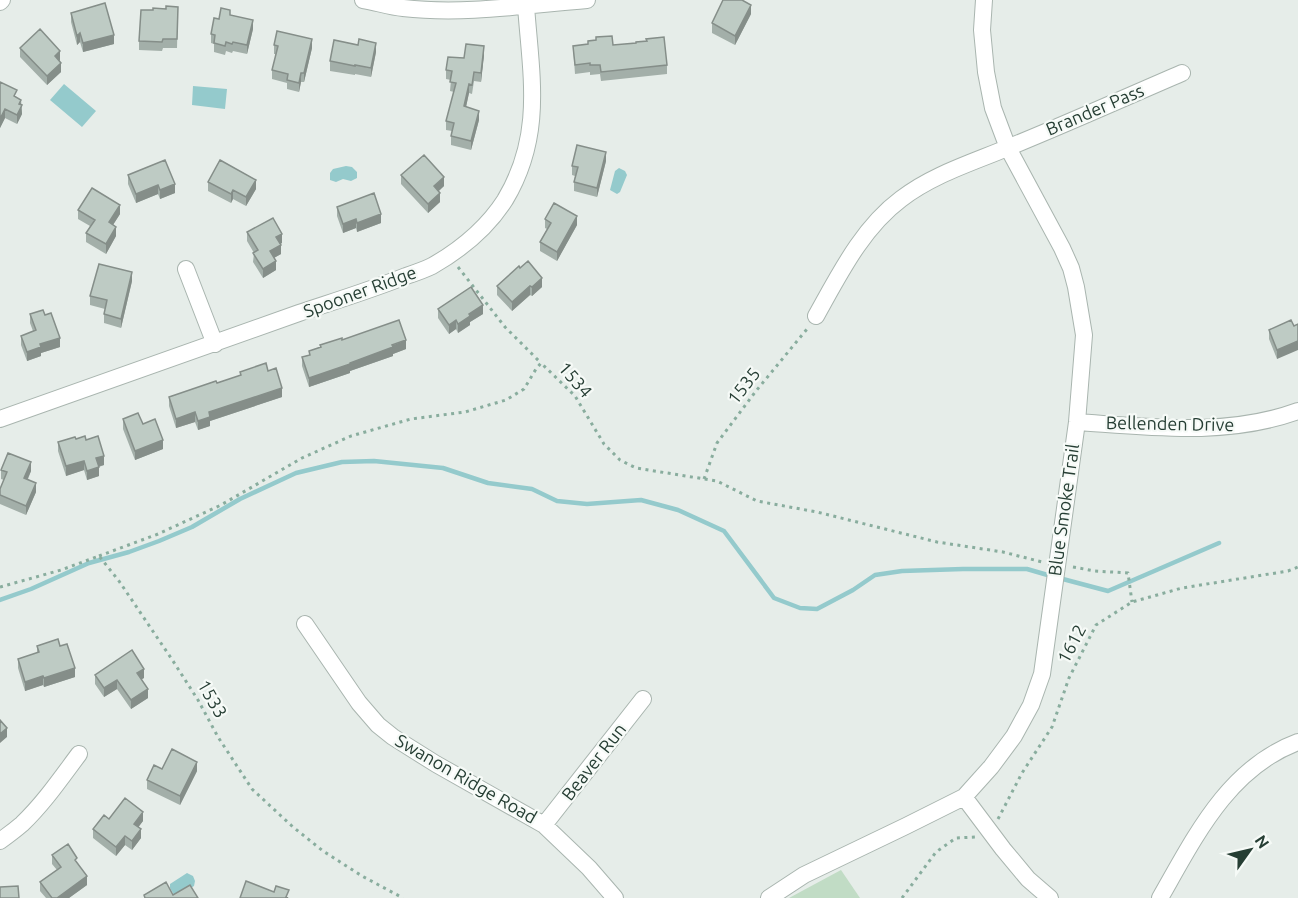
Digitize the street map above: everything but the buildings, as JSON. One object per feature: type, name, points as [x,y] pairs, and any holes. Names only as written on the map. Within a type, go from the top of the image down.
[{"type":"street","points":[[363,0],[403,8],[440,10],[525,2],[587,0]]},
{"type":"street","name":"Blue Smoke Trail","points":[[769,898],[804,875],[964,797],[1003,752],[1031,705],[1042,674],[1077,422],[1084,335],[1071,268],[1008,148],[993,108],[986,72],[982,30],[984,0]]},
{"type":"street","name":"Spooner Ridge","points":[[0,419],[391,282],[430,267],[464,245],[491,219],[505,200],[528,144],[532,118],[532,94],[525,2]]},
{"type":"street","name":"Brander Pass","points":[[816,316],[848,260],[872,227],[900,200],[925,183],[1182,73]]},
{"type":"street","points":[[186,269],[215,344]]},
{"type":"street","name":"Bellenden Drive","points":[[1077,422],[1211,428],[1240,426],[1298,411]]},
{"type":"street","name":"Swanon Ridge Road","points":[[305,624],[359,703],[378,724],[393,737],[436,764],[544,825],[589,868],[615,898]]},
{"type":"street","name":"Beaver Run","points":[[544,825],[643,699]]},
{"type":"street","points":[[1160,898],[1215,806],[1239,780],[1263,761],[1285,746],[1298,741]]},
{"type":"street","points":[[0,842],[22,824],[79,754]]},
{"type":"street","points":[[964,797],[1028,879],[1050,898]]},
{"type":"path","points":[[449,255],[505,327],[541,363]]},
{"type":"path","name":"1535","points":[[704,479],[717,443],[816,316]]},
{"type":"path","name":"1534","points":[[99,556],[158,534],[221,505],[302,458],[351,436],[411,418],[465,412],[506,400],[524,389],[541,363],[575,396],[604,444],[620,460],[636,468],[717,481],[757,501],[817,512],[937,542],[1003,552],[1095,571],[1128,573],[1132,602]]},
{"type":"path","points":[[0,587],[61,570],[99,556]]},
{"type":"path","name":"1533","points":[[99,556],[119,581],[173,661],[252,789],[323,851],[403,898]]},
{"type":"path","name":"1612","points":[[987,827],[1000,818],[1022,773],[1052,727],[1069,678],[1096,625],[1132,602],[1182,588],[1288,571],[1298,567]]},
{"type":"path","points":[[902,898],[936,852],[956,838],[980,836],[987,827]]},
{"type":"green space","points":[[841,870],[860,898],[789,898]]},
{"type":"water","points":[[64,84],[96,111],[82,127],[50,100]]},
{"type":"water","points":[[193,86],[227,89],[225,109],[192,105]]},
{"type":"water","points":[[352,167],[357,172],[357,178],[351,181],[330,180],[330,173],[333,169]]},
{"type":"water","points":[[619,168],[627,175],[617,194],[610,190],[615,171]]},
{"type":"water","points":[[187,873],[193,876],[194,886],[178,896],[174,895],[170,884]]},
{"type":"waterway","points":[[0,600],[89,563],[129,552],[192,527],[240,499],[296,473],[342,462],[374,461],[443,468],[488,483],[532,489],[557,501],[587,504],[641,500],[678,510],[724,531],[774,598],[800,608],[817,609],[853,590],[875,575],[902,571],[1027,569],[1051,576]]},
{"type":"waterway","points":[[1059,578],[1108,591],[1219,543]]}]
